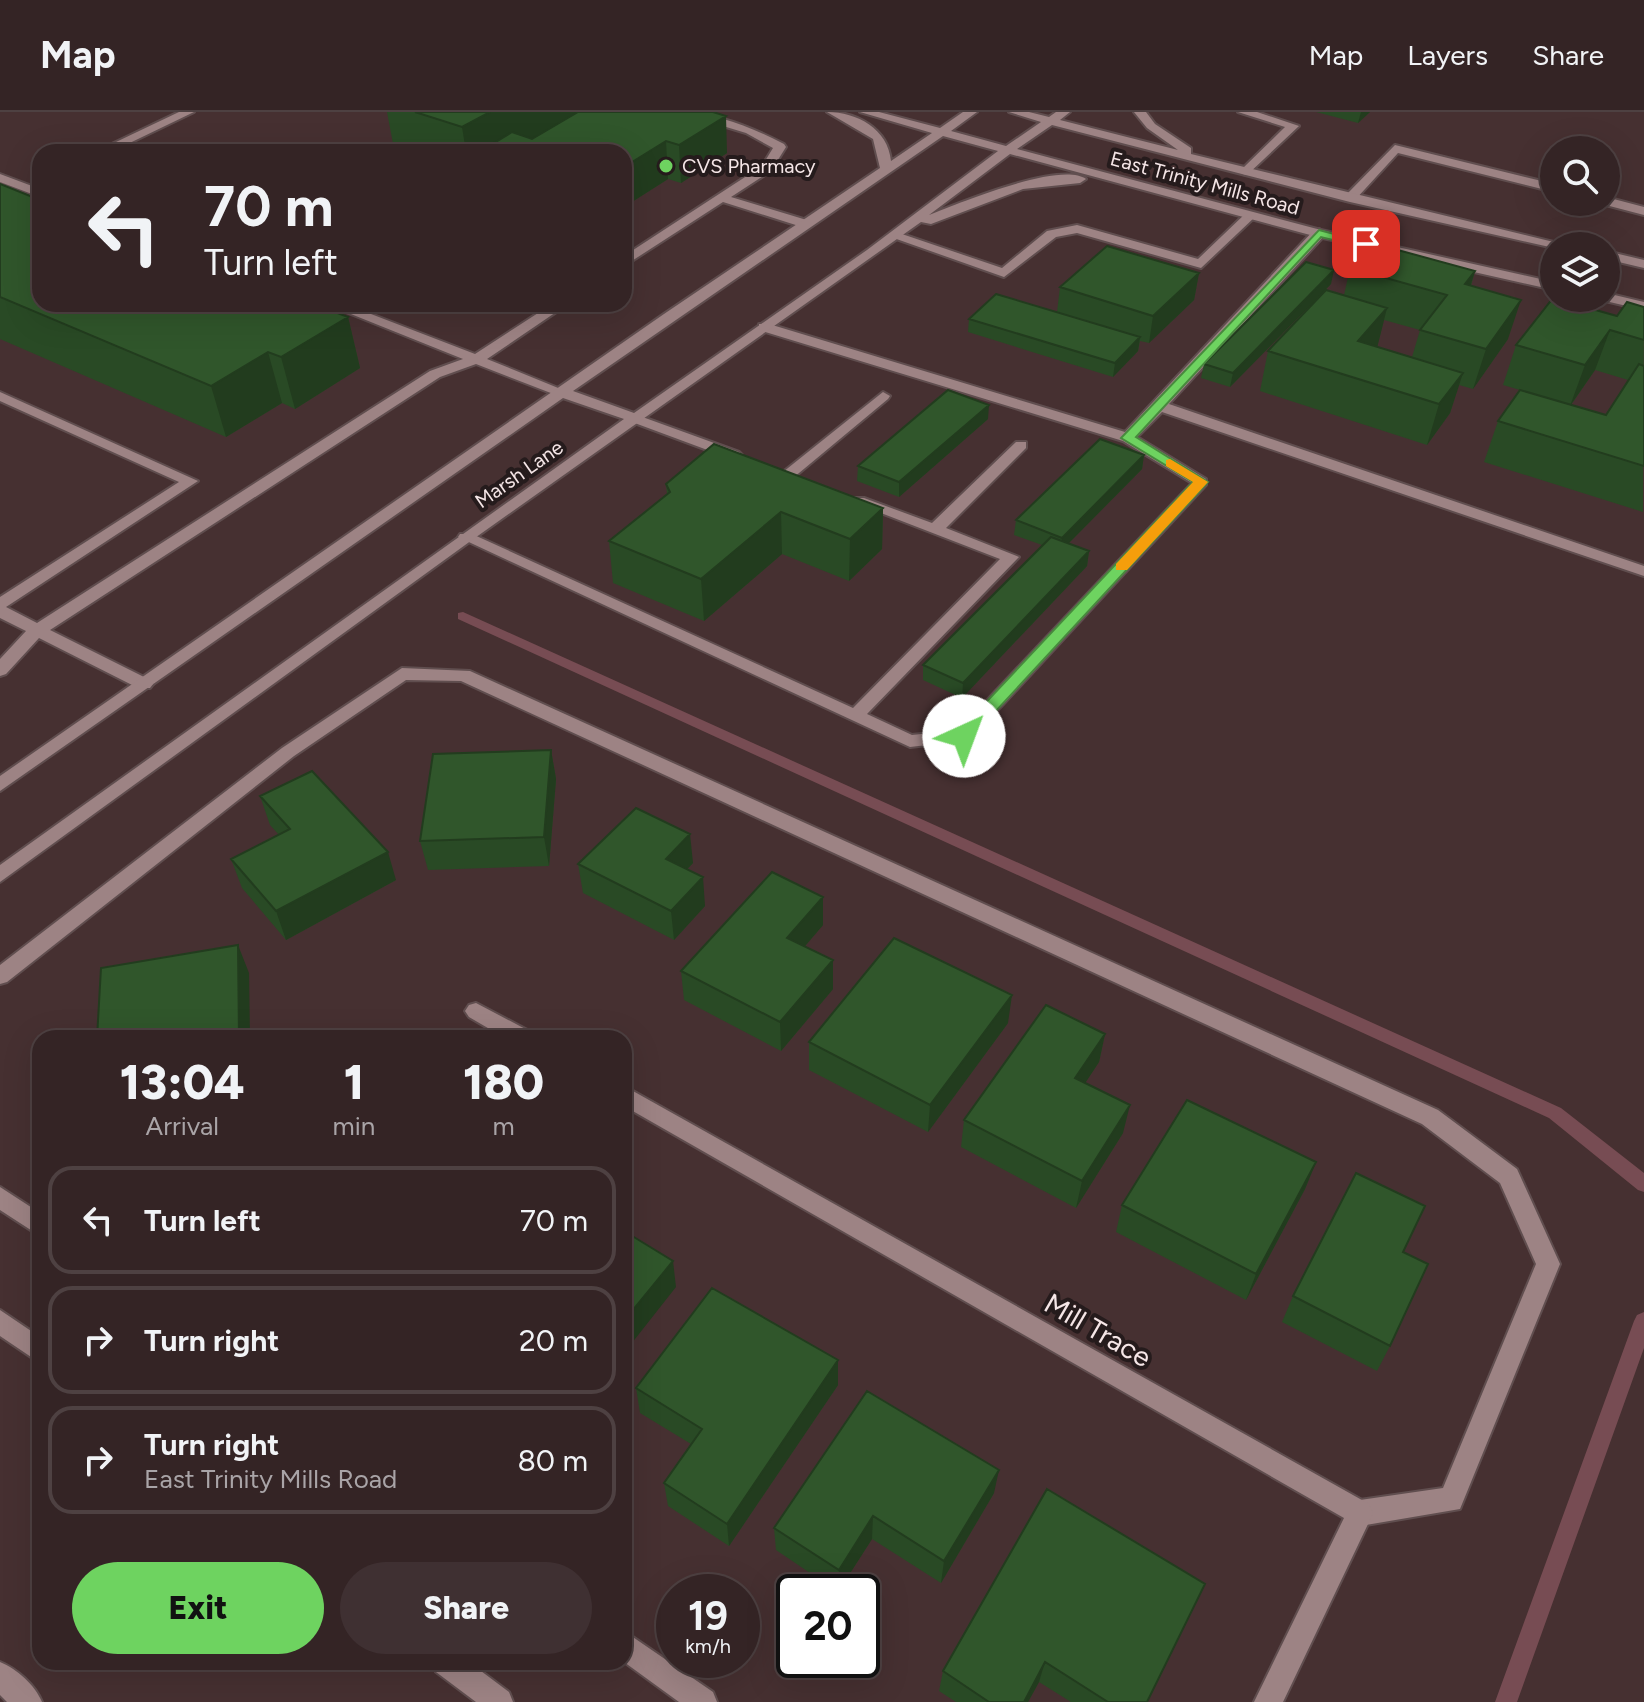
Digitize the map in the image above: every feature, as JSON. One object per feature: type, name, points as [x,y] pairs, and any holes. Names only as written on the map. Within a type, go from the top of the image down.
[{"type":"main road","points":[[118,144],[188,112]]},
{"type":"main road","points":[[632,257],[767,168],[780,147],[750,131],[683,112]]},
{"type":"main road","points":[[833,112],[880,135],[886,148],[886,169]]},
{"type":"main road","name":"East Trinity Mills Road","points":[[866,112],[1250,216],[1540,283]]},
{"type":"main road","name":"Marsh Lane","points":[[0,785],[561,392],[971,112]]},
{"type":"main road","name":"East Trinity Mills Road","points":[[1015,112],[1350,198],[1540,241]]},
{"type":"main road","name":"Marsh Lane","points":[[0,875],[466,537],[637,419],[1064,112]]},
{"type":"main road","points":[[1140,112],[1151,126],[1197,158]]},
{"type":"main road","points":[[1244,112],[1293,126],[1247,171]]},
{"type":"main road","points":[[1350,198],[1395,149],[1540,185]]},
{"type":"main road","points":[[0,178],[32,190]]},
{"type":"main road","points":[[894,236],[966,204],[1010,189],[1057,178],[1113,180]]},
{"type":"main road","points":[[24,187],[32,184]]},
{"type":"main road","points":[[722,198],[806,224]]},
{"type":"main road","points":[[1620,205],[1644,211]]},
{"type":"main road","points":[[894,236],[1004,273],[1052,234],[1077,229],[1201,264],[1250,216]]},
{"type":"main road","points":[[1128,438],[1319,233]]},
{"type":"main road","points":[[1620,258],[1644,264]]},
{"type":"main road","points":[[1620,300],[1644,306]]},
{"type":"main road","points":[[354,312],[746,460]]},
{"type":"main road","points":[[0,670],[36,631],[435,374],[477,359],[549,312]]},
{"type":"main road","points":[[466,537],[910,741],[964,736],[1201,482],[1128,438],[764,327]]},
{"type":"main road","points":[[0,396],[190,481],[0,604]]},
{"type":"main road","points":[[789,475],[883,396]]},
{"type":"main road","points":[[1159,406],[1644,571]]},
{"type":"main road","points":[[935,529],[1021,445]]},
{"type":"main road","points":[[847,497],[1011,557],[855,716]]},
{"type":"main road","points":[[0,611],[144,684]]},
{"type":"main road","points":[[0,976],[288,752],[402,674],[464,675],[1430,1117],[1509,1176],[1548,1264],[1451,1500],[1360,1513],[1268,1702]]},
{"type":"main road","points":[[476,1011],[509,1030]]},
{"type":"main road","name":"Mill Trace","points":[[632,1100],[1360,1513]]},
{"type":"main road","points":[[0,1197],[32,1220]]},
{"type":"main road","points":[[0,1321],[32,1346]]},
{"type":"main road","points":[[632,1651],[703,1702]]},
{"type":"main road","points":[[457,1670],[499,1702]]},
{"type":"main road","points":[[0,1676],[28,1702]]},
{"type":"building","points":[[415,112],[490,112],[462,127]]},
{"type":"building","points":[[578,112],[713,112],[726,116],[679,145],[666,141],[632,162],[632,144],[493,144],[512,132],[532,139]]},
{"type":"building","points":[[0,184],[32,197],[32,310],[0,297]]},
{"type":"building","points":[[1372,243],[1475,271],[1465,284],[1521,300],[1486,349],[1420,330],[1447,295],[1350,268]]},
{"type":"building","points":[[1107,246],[1199,273],[1153,316],[1060,287]]},
{"type":"building","points":[[1306,262],[1334,270],[1233,373],[1204,364]]},
{"type":"building","points":[[1326,290],[1387,308],[1358,341],[1463,373],[1439,404],[1268,351]]},
{"type":"building","points":[[996,294],[1140,337],[1115,363],[969,319]]},
{"type":"building","points":[[1627,302],[1644,307],[1644,340],[1610,330],[1585,365],[1516,345],[1542,312],[1603,312],[1617,316]]},
{"type":"building","points":[[36,312],[335,312],[348,317],[281,357],[268,352],[211,386]]},
{"type":"building","points":[[1639,364],[1644,366],[1644,466],[1498,421],[1520,390],[1606,415]]},
{"type":"building","points":[[948,390],[989,405],[899,482],[858,466]]},
{"type":"building","points":[[1100,439],[1144,455],[1062,538],[1016,520]]},
{"type":"building","points":[[714,444],[883,508],[850,539],[781,512],[701,579],[609,541],[670,492],[666,484]]},
{"type":"building","points":[[1051,537],[1089,551],[963,683],[923,665]]},
{"type":"building","points":[[551,750],[544,837],[420,841],[433,754]]},
{"type":"building","points":[[312,771],[388,852],[276,911],[231,859],[290,829],[260,796]]},
{"type":"building","points":[[636,808],[690,834],[666,859],[703,877],[671,911],[578,864]]},
{"type":"building","points":[[772,872],[823,897],[787,938],[833,960],[780,1022],[681,971]]},
{"type":"building","points":[[894,938],[1012,995],[930,1105],[809,1042]]},
{"type":"building","points":[[238,945],[239,1030],[97,1030],[101,968]]},
{"type":"building","points":[[1046,1005],[1105,1034],[1075,1078],[1130,1105],[1082,1181],[964,1120]]},
{"type":"building","points":[[1187,1100],[1316,1162],[1256,1274],[1122,1205]]},
{"type":"building","points":[[1356,1173],[1425,1206],[1403,1252],[1428,1264],[1390,1346],[1293,1296]]},
{"type":"building","points":[[632,1236],[673,1261],[632,1311]]},
{"type":"building","points":[[712,1288],[838,1360],[727,1524],[664,1483],[702,1429],[636,1388]]},
{"type":"building","points":[[867,1391],[999,1470],[944,1561],[873,1516],[839,1570],[774,1528]]},
{"type":"building","points":[[1047,1489],[1205,1584],[1147,1702],[1108,1702],[1045,1662],[1024,1702],[989,1702],[943,1671]]},
{"type":"waterway","points":[[463,616],[1555,1113],[1644,1184]]},
{"type":"waterway","points":[[1506,1702],[1644,1321]]},
{"type":"slow traffic","points":[[1122,567],[1201,482],[1170,463]]},
{"type":"place","name":"CVS Pharmacy","points":[[666,166]]},
{"type":"route","points":[[964,736],[1201,482],[1128,438],[1319,233],[1366,244]]}]
